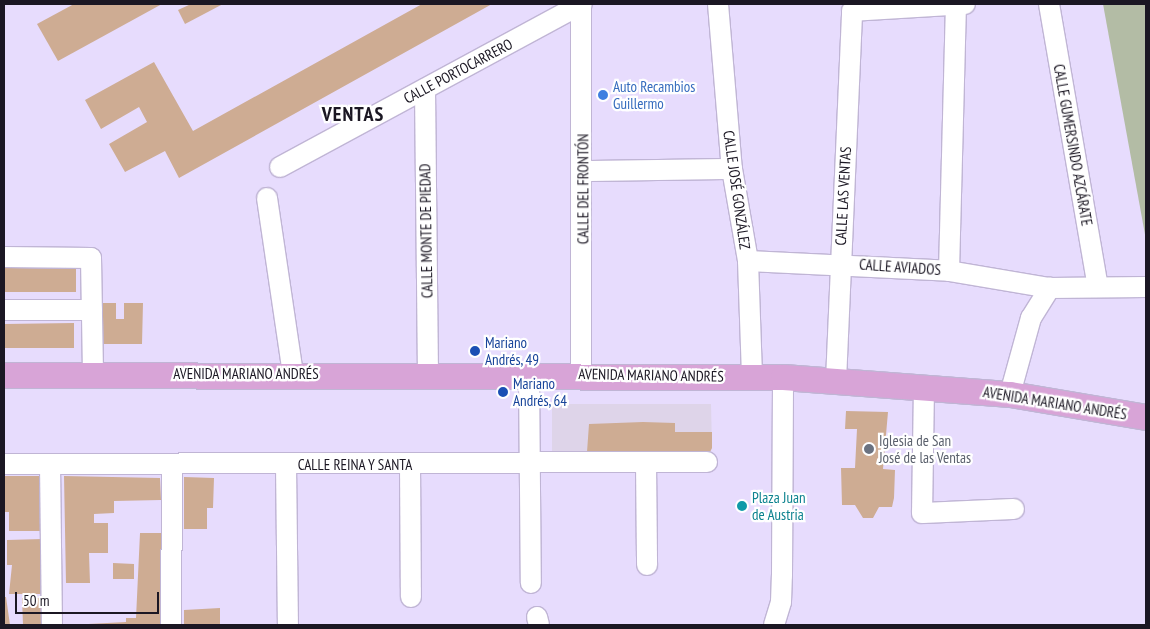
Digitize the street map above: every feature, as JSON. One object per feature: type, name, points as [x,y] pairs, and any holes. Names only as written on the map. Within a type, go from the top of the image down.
[{"type":"main road","name":"AVENIDA MARIANO ANDRÉS","points":[[4,375],[428,373],[783,377],[1010,394],[1146,417]]},
{"type":"street","name":"CALLE PORTOCARRERO","points":[[280,167],[582,4]]},
{"type":"street","name":"CALLE DEL FRONTÓN","points":[[581,374],[582,4]]},
{"type":"street","name":"CALLE JOSÉ GONZÁLEZ","points":[[718,4],[732,169],[748,261],[752,376]]},
{"type":"street","name":"CALLE GUMERSINDO AZCÁRATE","points":[[1049,4],[1098,287]]},
{"type":"street","points":[[949,271],[961,5]]},
{"type":"street","name":"CALLE LAS VENTAS","points":[[836,381],[852,11],[961,5]]},
{"type":"street","name":"CALLE MONTE DE PIEDAD","points":[[425,89],[428,373]]},
{"type":"street","points":[[583,171],[732,169]]},
{"type":"street","points":[[267,198],[293,374]]},
{"type":"street","points":[[4,257],[91,258],[93,374]]},
{"type":"street","name":"CALLE AVIADOS","points":[[748,261],[840,263],[949,271],[1050,288],[1146,287]]},
{"type":"street","points":[[1010,394],[1031,318],[1050,288]]},
{"type":"street","points":[[4,310],[92,310]]},
{"type":"street","points":[[529,374],[528,464],[531,583]]},
{"type":"street","points":[[774,625],[781,602],[782,575],[783,377]]},
{"type":"street","points":[[924,387],[922,513],[1014,509]]},
{"type":"street","name":"CALLE REINA Y SANTA","points":[[4,464],[410,465],[707,462]]},
{"type":"street","points":[[646,463],[647,565]]},
{"type":"street","points":[[50,464],[52,625]]},
{"type":"street","points":[[171,625],[172,464]]},
{"type":"street","points":[[286,465],[288,625]]},
{"type":"street","points":[[410,465],[411,597]]},
{"type":"street","points":[[782,575],[792,625]]},
{"type":"shaded area","points":[[552,404],[711,404],[712,448],[710,452],[552,452]]},
{"type":"green space","points":[[1103,4],[1146,4],[1146,240]]},
{"type":"building","points":[[74,4],[162,4],[58,61],[37,24]]},
{"type":"building","points":[[191,4],[223,4],[185,24],[178,10]]},
{"type":"building","points":[[422,4],[492,4],[179,178],[165,151],[125,172],[109,144],[147,122],[139,107],[101,129],[85,100],[154,62],[193,131]]},
{"type":"building","points":[[4,266],[76,266],[76,292],[4,292]]},
{"type":"building","points":[[102,303],[116,303],[116,319],[124,319],[124,303],[143,303],[142,344],[102,344]]},
{"type":"building","points":[[74,323],[74,348],[4,348],[4,324]]},
{"type":"building","name":"Iglesia de San José de las Ventas","points":[[846,411],[888,412],[883,469],[895,470],[894,498],[892,507],[879,507],[873,518],[863,518],[855,505],[842,505],[841,468],[855,468],[857,429],[845,429]]},
{"type":"building","points":[[675,423],[675,432],[712,432],[712,448],[710,452],[587,452],[589,424]]},
{"type":"building","points":[[4,476],[42,476],[41,531],[9,531],[9,512],[4,512]]},
{"type":"building","points":[[64,476],[160,478],[161,500],[114,501],[114,513],[94,514],[94,523],[108,523],[108,553],[89,553],[90,583],[66,583]]},
{"type":"building","points":[[184,477],[214,478],[213,508],[207,508],[207,529],[184,529]]},
{"type":"building","points":[[140,533],[161,533],[161,625],[69,625],[126,622],[126,618],[136,618]]},
{"type":"building","points":[[42,539],[42,594],[9,594],[12,565],[7,565],[7,540]]},
{"type":"building","points":[[113,563],[134,564],[134,579],[113,579]]},
{"type":"building","points":[[4,597],[6,597],[10,625],[4,625]]},
{"type":"building","points":[[22,598],[42,598],[43,625],[23,625]]},
{"type":"building","points":[[220,608],[220,625],[184,625],[184,610]]},
{"type":"place","name":"Auto Recambios Guillermo","points":[[603,95]]},
{"type":"place","name":"Mariano Andrés, 49","points":[[475,351]]},
{"type":"place","name":"Mariano Andrés, 64","points":[[503,392]]},
{"type":"place","name":"Iglesia de San José de las Ventas","points":[[869,449]]},
{"type":"place","name":"Plaza Juan de Austria","points":[[742,506]]},
{"type":"district","name":"VENTAS","points":[[353,114]]}]
